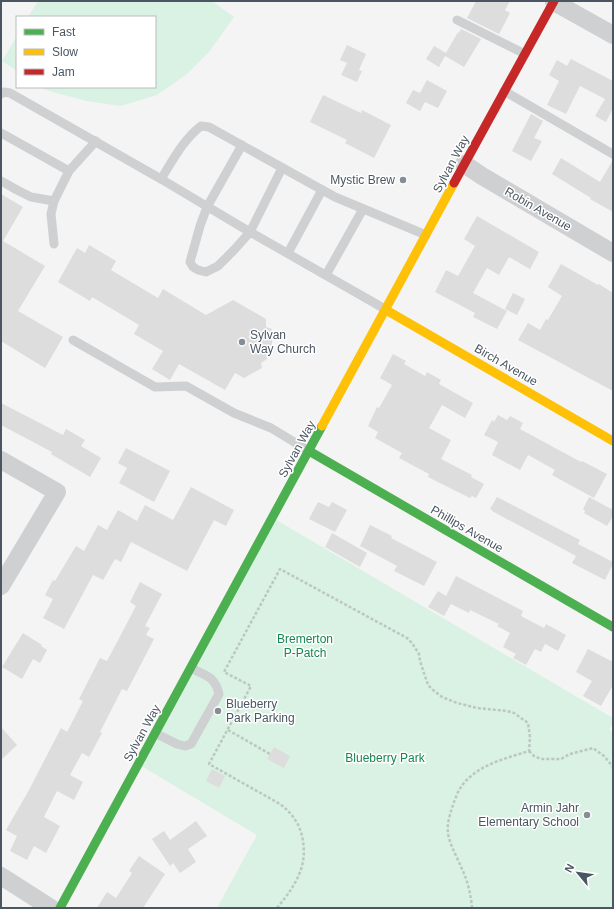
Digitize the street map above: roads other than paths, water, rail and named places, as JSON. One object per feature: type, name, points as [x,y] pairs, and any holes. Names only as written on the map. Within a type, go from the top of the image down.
[{"type":"main road","name":"Sylvan Way","points":[[60,908],[554,1]]},
{"type":"main road","name":"Birch Avenue","points":[[386,310],[613,441]]},
{"type":"main road","name":"Phillips Avenue","points":[[309,451],[613,628]]},
{"type":"street","points":[[554,1],[613,35]]},
{"type":"street","name":"Robin Avenue","points":[[464,164],[613,253]]},
{"type":"street","points":[[1,460],[57,492],[1,586]]},
{"type":"street","points":[[1,876],[51,908]]},
{"type":"lane","points":[[457,20],[525,54]]},
{"type":"lane","points":[[504,91],[613,154]]},
{"type":"lane","points":[[1,94],[4,92],[10,93],[96,141],[386,310]]},
{"type":"lane","points":[[161,179],[182,145],[201,126],[209,127],[335,197],[426,235]]},
{"type":"lane","points":[[1,133],[69,171]]},
{"type":"lane","points":[[54,244],[51,214],[54,201],[69,171],[96,141]]},
{"type":"lane","points":[[242,145],[207,207],[200,226],[190,262],[193,267],[198,270],[206,272],[218,266],[250,232],[282,168]]},
{"type":"lane","points":[[1,181],[31,197],[54,201]]},
{"type":"lane","points":[[288,253],[322,190]]},
{"type":"lane","points":[[326,275],[363,209]]},
{"type":"lane","points":[[73,340],[155,387],[186,386],[234,413],[271,428],[309,451]]},
{"type":"lane","points":[[155,733],[177,744],[185,746],[191,744],[219,694],[217,685],[212,679],[191,668]]},
{"type":"place","name":"Mystic Brew","points":[[403,180]]},
{"type":"place","name":"Sylvan Way Church","points":[[242,342]]},
{"type":"place","name":"Blueberry Park Parking","points":[[218,711]]},
{"type":"place","name":"Armin Jahr Elementary School","points":[[587,815]]},
{"type":"park label","name":"Bremerton P-Patch","points":[[305,646]]},
{"type":"park label","name":"Blueberry Park","points":[[385,758]]}]
